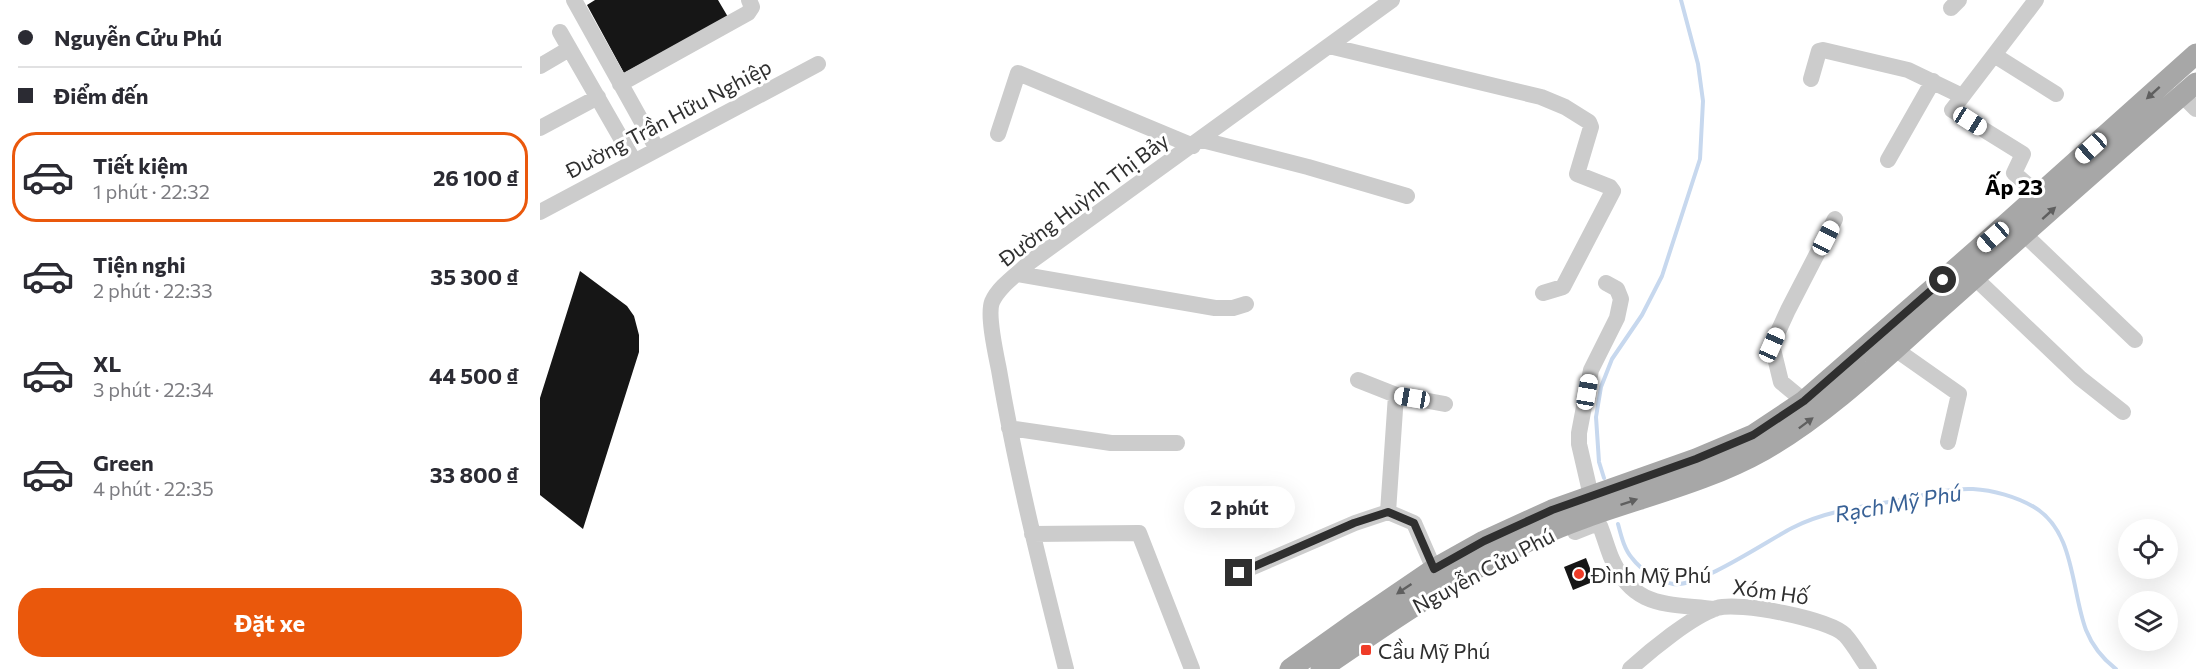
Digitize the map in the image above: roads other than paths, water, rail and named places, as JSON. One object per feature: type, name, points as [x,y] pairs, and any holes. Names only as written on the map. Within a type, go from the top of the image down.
[{"type":"main road","name":"Nguyễn Cửu Phú","points":[[1290,669],[1434,569],[1484,541],[1591,496],[1696,459],[1753,435],[1804,401],[2196,54]]},
{"type":"main road","name":"Nguyễn Cửu Phú","points":[[1321,669],[1402,613],[1535,538],[1723,470],[1763,450],[1804,425],[2191,96]]},
{"type":"street","points":[[574,0],[657,149]]},
{"type":"street","points":[[620,84],[748,13],[752,7],[749,0]]},
{"type":"street","name":"Đường Huỳnh Thị Bảy","points":[[1066,669],[1032,534],[1009,428],[992,333],[992,303],[1004,286],[1030,262],[1392,0]]},
{"type":"street","points":[[2036,0],[1952,110],[2023,154],[2014,173],[2039,195]]},
{"type":"street","points":[[560,32],[634,161]]},
{"type":"street","points":[[1329,46],[1540,97],[1565,107],[1588,122],[1592,129],[1577,174],[1610,187],[1612,191],[1563,287],[1543,294]]},
{"type":"street","points":[[540,66],[569,49]]},
{"type":"street","points":[[1811,79],[1816,55],[1823,50],[1908,70],[1962,96]]},
{"type":"street","points":[[1994,55],[2056,94]]},
{"type":"street","name":"Đường Trần Hữu Nghiệp","points":[[540,213],[818,64]]},
{"type":"street","points":[[998,134],[1018,73],[1197,143],[1308,167],[1407,196]]},
{"type":"street","points":[[1888,160],[1933,81]]},
{"type":"street","points":[[540,128],[598,97]]},
{"type":"street","points":[[1804,401],[1781,382],[1772,345],[1835,219]]},
{"type":"street","points":[[2025,235],[2135,340]]},
{"type":"street","points":[[1018,274],[1215,308],[1233,308],[1246,304]]},
{"type":"street","points":[[1975,278],[2079,378],[2123,412]]},
{"type":"street","points":[[1591,496],[1579,433],[1591,372],[1617,318],[1622,298],[1617,289],[1606,283]]},
{"type":"street","points":[[1895,348],[1959,394],[1948,442]]},
{"type":"street","points":[[1358,380],[1396,395],[1445,404]]},
{"type":"street","points":[[1388,512],[1396,395]]},
{"type":"street","points":[[1009,428],[1112,442],[1177,443]]},
{"type":"street","points":[[1239,573],[1354,523],[1388,512],[1414,523],[1434,569]]},
{"type":"street","points":[[1535,538],[1548,542],[1598,525],[1614,562],[1634,592],[1658,602],[1715,609]]},
{"type":"street","points":[[1032,534],[1139,533],[1192,669]]},
{"type":"street","name":"Xóm Hố","points":[[1630,669],[1648,652],[1700,617],[1724,606],[1747,607],[1817,620],[1844,634],[1869,669]]},
{"type":"waterway","name":"Rạch Mỹ Phú","points":[[1604,478],[1599,462],[1596,417],[1601,387],[1612,359],[1642,315],[1662,276],[1700,159],[1703,101],[1698,64],[1681,0]]},
{"type":"waterway","name":"Rạch Mỹ Phú","points":[[1618,524],[1627,550],[1640,567],[1673,584],[1699,579],[1792,528],[1831,513],[1955,490],[1973,489],[2005,495],[2034,507],[2057,531],[2070,562],[2086,630],[2098,651],[2116,669]]},
{"type":"place","name":"Đình Mỹ Phú","points":[[1579,574]]},
{"type":"place","name":"Cầu Mỹ Phú","points":[[1366,650]]},
{"type":"district","name":"Ấp 23","points":[[2014,186]]}]
